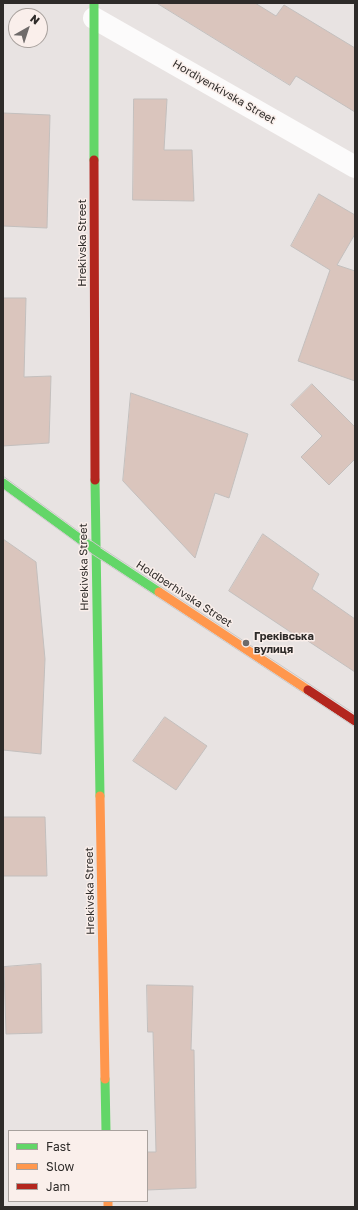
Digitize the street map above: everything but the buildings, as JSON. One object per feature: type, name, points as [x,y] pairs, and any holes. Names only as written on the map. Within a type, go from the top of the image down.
[{"type":"street","name":"Hordiyenkivska Street","points":[[94,10],[355,167]]},
{"type":"street","name":"Hrekivska Street","points":[[94,10],[95,550],[106,1130]]},
{"type":"street","name":"Holdberhivska Street","points":[[3,483],[95,550],[355,721]]},
{"type":"tram line","points":[[3,476],[96,544],[355,714]]},
{"type":"tram line","points":[[3,489],[92,554],[355,727]]},
{"type":"traffic: fast","points":[[94,3],[94,160]]},
{"type":"traffic: fast","points":[[95,480],[100,796]]},
{"type":"traffic: fast","points":[[3,483],[95,550],[159,592]]},
{"type":"traffic: fast","points":[[105,1079],[106,1130]]},
{"type":"traffic: slow","points":[[159,592],[308,690]]},
{"type":"traffic: slow","points":[[100,796],[105,1079]]},
{"type":"traffic: slow","points":[[108,1202],[108,1207]]},
{"type":"traffic: jam","points":[[94,160],[95,480]]},
{"type":"traffic: jam","points":[[308,690],[355,721]]},
{"type":"place","name":"Греківська вулиця","points":[[246,643]]}]
